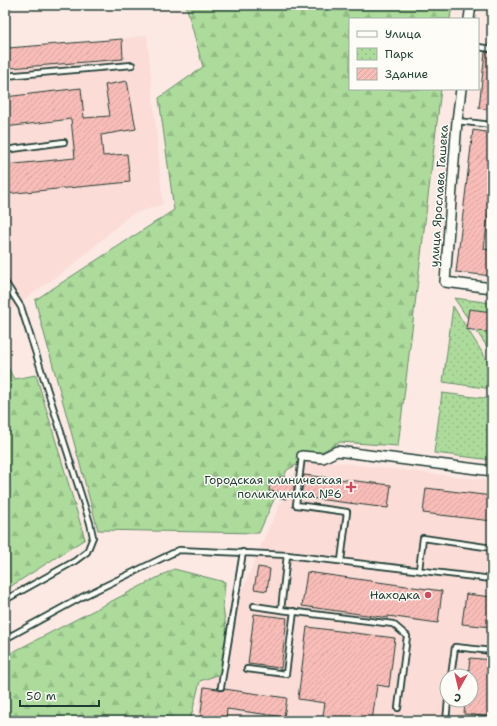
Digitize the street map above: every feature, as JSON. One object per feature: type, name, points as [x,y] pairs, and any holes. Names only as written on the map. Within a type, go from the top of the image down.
[{"type":"street","points":[[469,18],[471,5]]},
{"type":"street","name":"улица Ярослава Гашека","points":[[461,90],[444,282],[492,288]]},
{"type":"street","points":[[302,456],[323,458],[337,451],[492,471]]},
{"type":"lane","points":[[479,47],[492,49]]},
{"type":"lane","points":[[5,76],[132,65]]},
{"type":"lane","points":[[457,121],[492,124]]},
{"type":"lane","points":[[5,150],[64,142]]},
{"type":"lane","points":[[5,282],[21,307],[90,523],[93,537],[87,552],[75,561],[5,600]]},
{"type":"lane","points":[[302,456],[296,505],[347,512],[341,561]]},
{"type":"lane","points":[[419,570],[423,538],[492,548]]},
{"type":"lane","points":[[5,639],[84,596],[179,550],[288,555],[492,579]]},
{"type":"lane","points":[[221,687],[243,552]]},
{"type":"lane","points":[[281,610],[288,555]]},
{"type":"lane","points":[[254,606],[393,624],[407,636],[398,708]]},
{"type":"lane","points":[[247,669],[286,674],[294,611]]},
{"type":"lane","points":[[452,668],[455,647],[492,651]]},
{"type":"lane","points":[[446,721],[447,708]]},
{"type":"shaded area","points":[[147,35],[163,204],[130,215],[73,265],[5,313],[5,47],[8,48],[122,39]]},
{"type":"shaded area","points":[[302,458],[492,481],[492,721],[197,721],[202,686],[266,534]]},
{"type":"green space","points":[[186,5],[452,5],[450,18],[349,18],[349,90],[441,90],[398,446],[340,442],[287,470],[259,533],[98,530],[35,300],[174,210],[159,98],[203,67]]},
{"type":"green space","points":[[454,298],[492,303],[492,354]]},
{"type":"green space","points":[[453,306],[492,368],[492,389],[443,382]]},
{"type":"green space","points":[[5,362],[14,379],[36,375],[85,539],[5,590]]},
{"type":"green space","points":[[442,393],[491,399],[492,460],[434,453]]},
{"type":"green space","points":[[174,569],[225,582],[223,607],[227,636],[226,672],[200,681],[190,721],[5,721],[5,656]]},
{"type":"building","points":[[122,39],[123,59],[10,68],[8,48]]},
{"type":"building","points":[[485,52],[492,53],[492,110],[479,108]]},
{"type":"building","points":[[127,81],[136,129],[101,135],[103,156],[127,154],[130,182],[5,194],[5,165],[75,158],[71,119],[5,127],[5,97],[81,88],[84,118],[110,116],[105,85]]},
{"type":"building","points":[[473,130],[492,133],[492,184],[484,249],[492,250],[492,276],[456,272]]},
{"type":"building","points":[[469,309],[492,312],[492,333],[466,329]]},
{"type":"building","points":[[304,475],[391,485],[388,508],[301,497]]},
{"type":"building","points":[[280,477],[295,479],[293,496],[286,495],[286,499],[277,497],[278,492],[269,491],[270,481],[279,482]]},
{"type":"building","points":[[426,488],[492,496],[492,521],[423,513]]},
{"type":"building","points":[[258,567],[270,569],[267,591],[254,589]]},
{"type":"building","points":[[307,572],[442,591],[438,623],[388,616],[388,618],[302,606]]},
{"type":"building","points":[[466,594],[492,597],[492,627],[462,624]]},
{"type":"building","points":[[254,614],[287,618],[281,668],[248,664]]},
{"type":"building","points":[[307,627],[395,638],[389,687],[377,685],[372,721],[322,721],[325,703],[298,699]]},
{"type":"building","points":[[470,658],[492,660],[492,717],[464,714],[464,708],[479,708],[479,668],[469,668]]},
{"type":"building","points":[[204,687],[218,689],[221,691],[224,689],[287,698],[284,717],[227,709],[226,721],[200,721]]},
{"type":"place","name":"Городская клиническая поликлиника №6","points":[[351,487]]},
{"type":"place","name":"Находка","points":[[428,595]]}]
